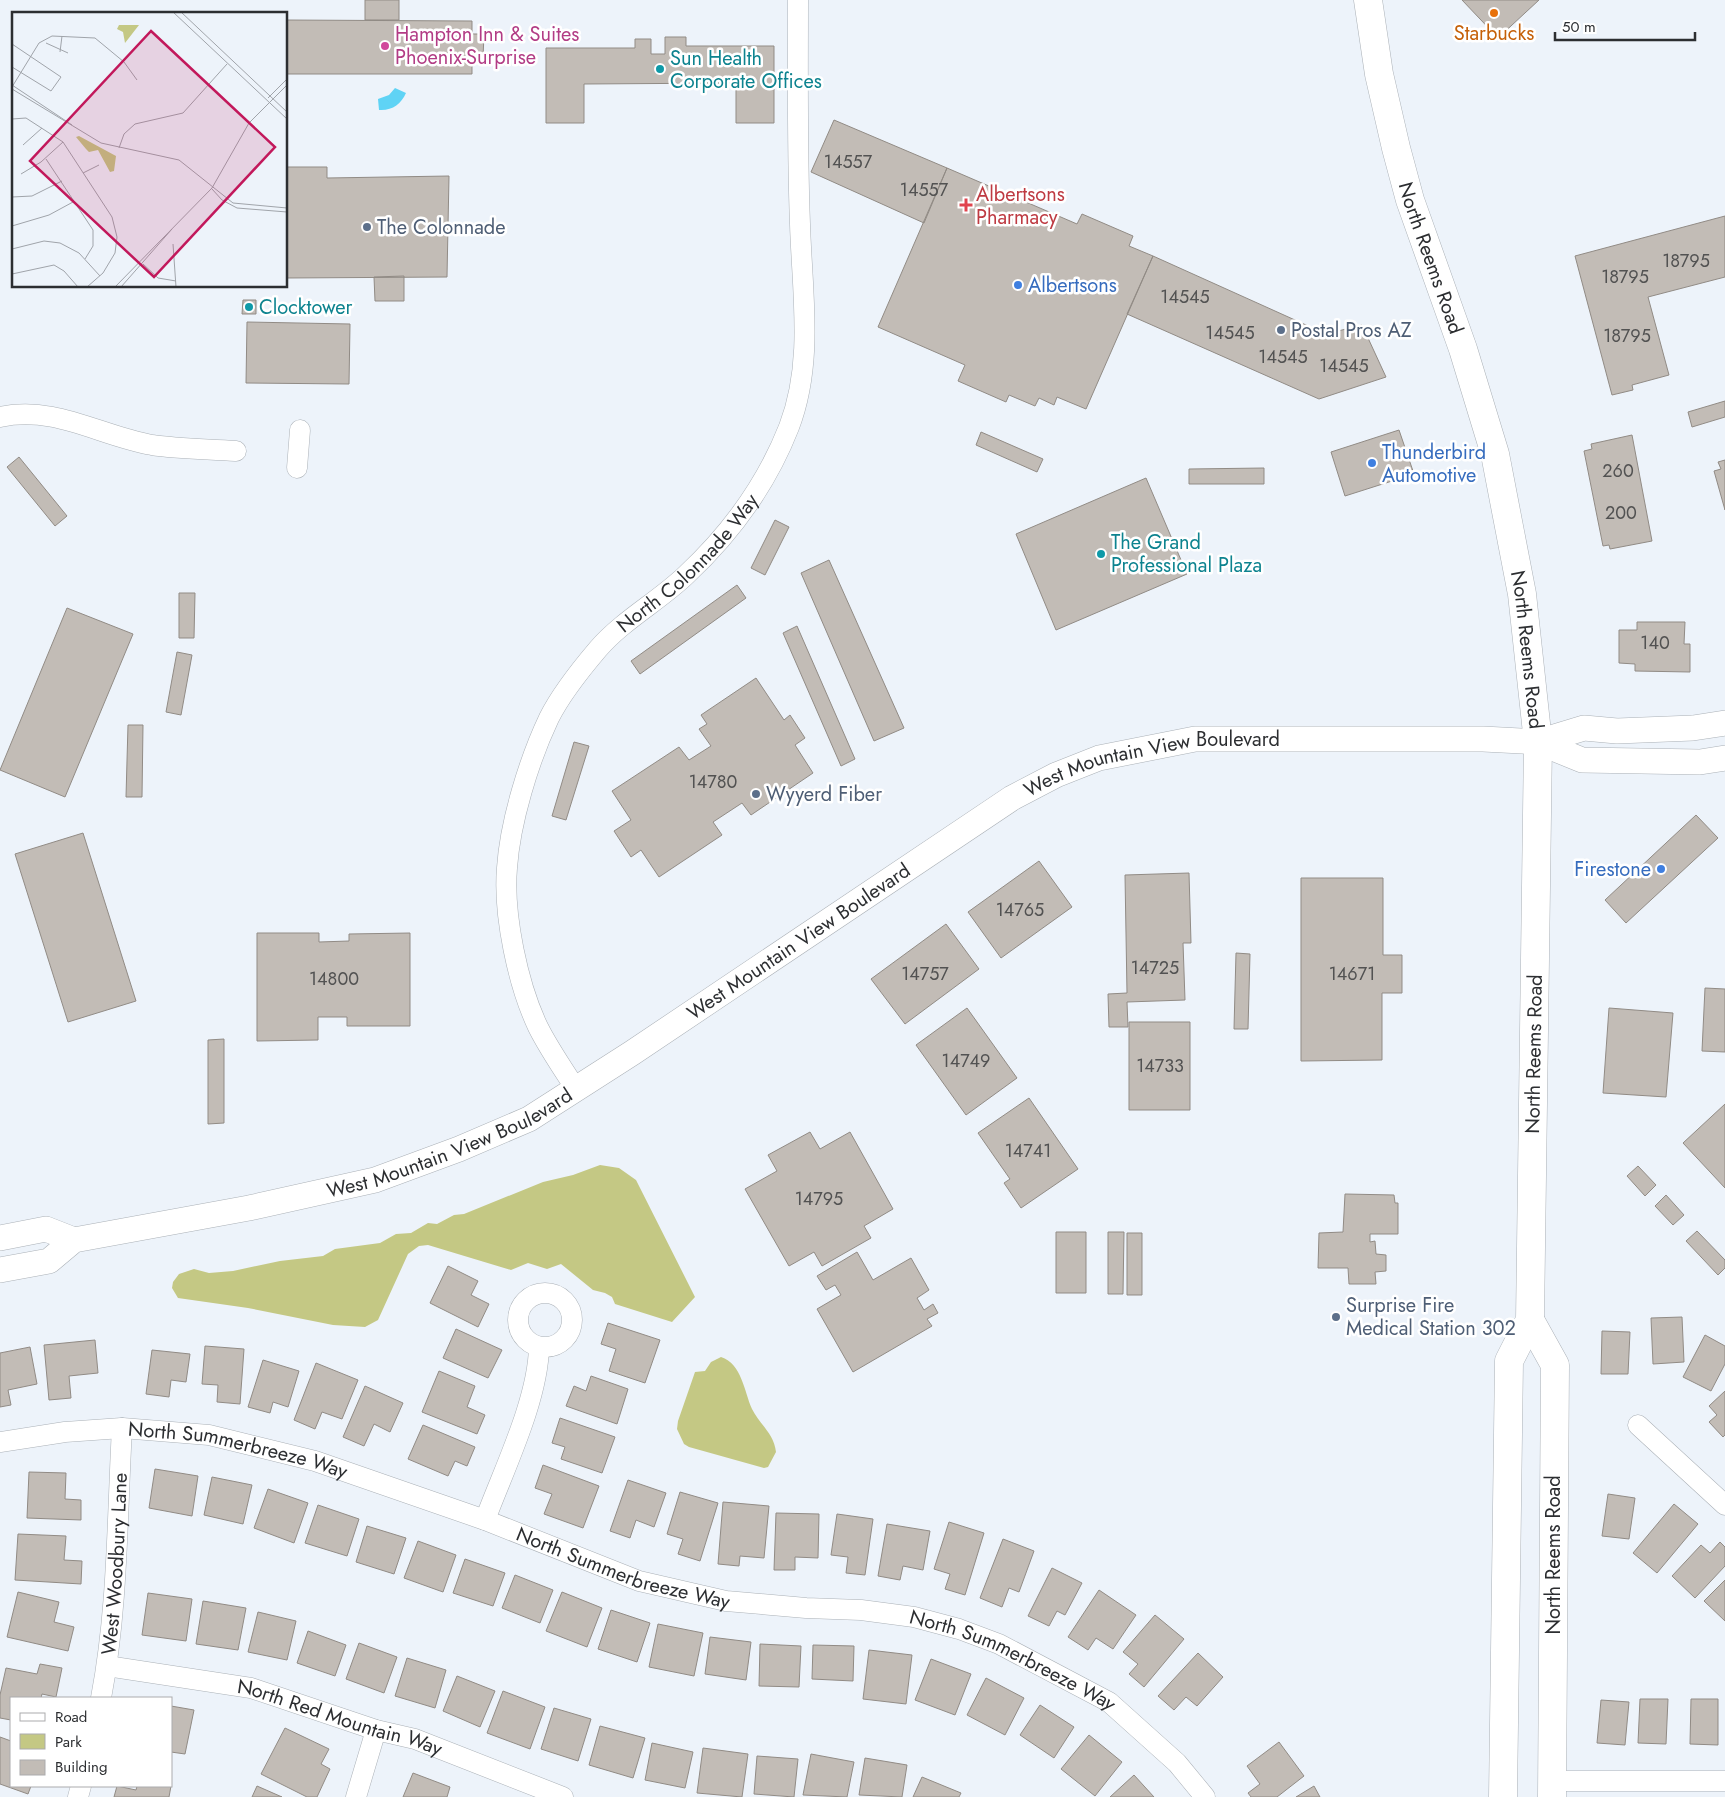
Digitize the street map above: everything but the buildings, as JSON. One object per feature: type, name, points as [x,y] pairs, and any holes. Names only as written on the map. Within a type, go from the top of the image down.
[{"type":"main road","name":"North Reems Road","points":[[1368,0],[1379,74],[1410,200],[1463,349],[1494,454],[1522,594],[1538,742],[1530,1320],[1509,1361],[1504,1797]]},
{"type":"main road","name":"North Reems Road","points":[[1530,1320],[1555,1365],[1552,1789]]},
{"type":"street","name":"North Colonnade Way","points":[[576,1089],[538,1026],[522,983],[513,950],[507,869],[520,798],[551,715],[574,681],[600,646],[686,575],[728,529],[769,471],[790,425],[801,380],[806,336],[800,225],[798,0]]},
{"type":"street","points":[[0,416],[18,413],[68,419],[152,445],[236,451]]},
{"type":"street","points":[[297,468],[300,430]]},
{"type":"street","name":"West Mountain View Boulevard","points":[[0,1270],[49,1261],[74,1240],[249,1208],[376,1180],[529,1119],[1004,803],[1056,775],[1099,758],[1194,738],[1473,739],[1538,742],[1584,728],[1617,731],[1693,728],[1725,723]]},
{"type":"street","name":"West Mountain View Boulevard","points":[[1538,742],[1582,760],[1700,762],[1725,758]]},
{"type":"street","points":[[0,1238],[46,1229],[74,1240]]},
{"type":"street","points":[[485,1520],[532,1393],[539,1362],[539,1347]]},
{"type":"street","points":[[1638,1425],[1725,1505]]},
{"type":"street","name":"North Summerbreeze Way","points":[[0,1442],[65,1432],[122,1428],[209,1435],[316,1461],[485,1520],[639,1581],[726,1601],[806,1608],[860,1610],[914,1617],[959,1629],[999,1644],[1109,1702],[1177,1763],[1205,1797]]},
{"type":"street","name":"West Woodbury Lane","points":[[101,1697],[107,1666],[115,1583],[122,1428]]},
{"type":"street","name":"North Red Mountain Way","points":[[107,1666],[251,1688],[376,1730],[415,1740],[563,1797]]},
{"type":"street","points":[[356,1797],[376,1730]]},
{"type":"street","points":[[1552,1789],[1725,1781]]},
{"type":"green space","points":[[600,1165],[619,1168],[636,1180],[695,1297],[672,1322],[615,1304],[612,1297],[593,1290],[561,1264],[547,1269],[528,1263],[511,1270],[428,1245],[419,1246],[408,1254],[378,1320],[365,1327],[333,1325],[248,1308],[178,1298],[172,1288],[173,1282],[179,1274],[194,1269],[209,1273],[233,1271],[280,1261],[323,1256],[335,1249],[380,1243],[396,1234],[411,1233],[428,1223],[437,1224],[454,1215],[464,1214],[543,1182],[573,1175]]},
{"type":"green space","points":[[721,1357],[734,1366],[738,1372],[755,1415],[773,1440],[776,1452],[768,1467],[764,1468],[689,1447],[684,1444],[677,1429],[695,1372],[705,1371],[711,1362]]},
{"type":"water","points":[[395,88],[406,93],[402,100],[392,108],[379,110],[378,99],[389,95]]},
{"type":"place","name":"Starbucks","points":[[1494,13]]},
{"type":"place","name":"Hampton Inn & Suites Phoenix-Surprise","points":[[385,46]]},
{"type":"place","name":"Sun Health Corporate Offices","points":[[660,69]]},
{"type":"place","name":"Albertsons Pharmacy","points":[[966,205]]},
{"type":"place","name":"The Colonnade","points":[[367,227]]},
{"type":"place","name":"Albertsons","points":[[1018,285]]},
{"type":"place","name":"Clocktower","points":[[249,307]]},
{"type":"place","name":"Postal Pros AZ","points":[[1281,330]]},
{"type":"place","name":"Thunderbird Automotive","points":[[1372,463]]},
{"type":"place","name":"The Grand Professional Plaza","points":[[1101,554]]},
{"type":"place","name":"Wyyerd Fiber","points":[[756,794]]},
{"type":"place","name":"Firestone","points":[[1661,869]]},
{"type":"place","name":"Surprise Fire Medical Station 302","points":[[1336,1317]]}]
